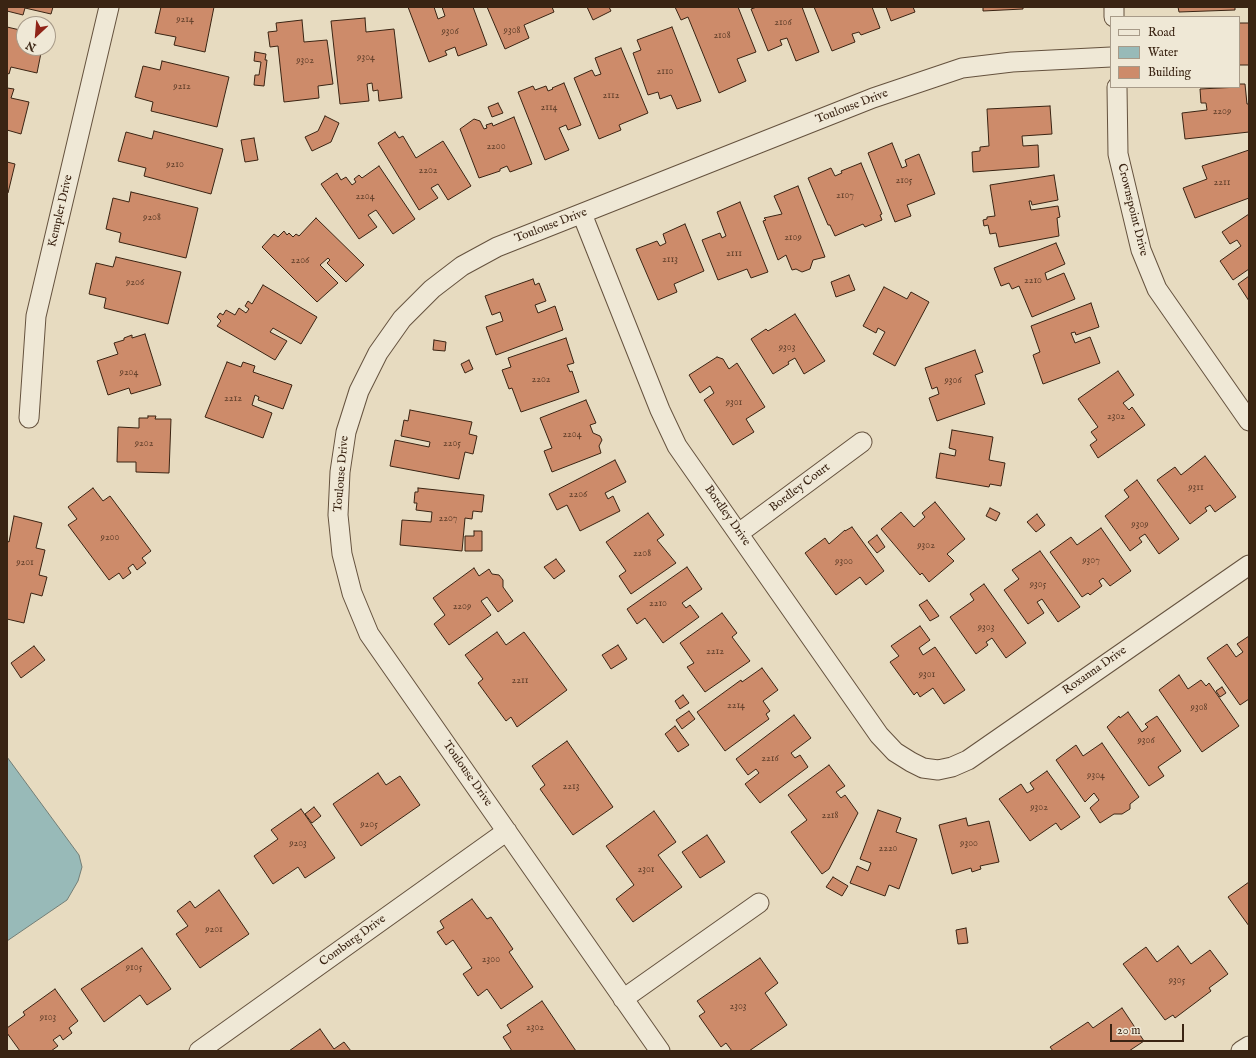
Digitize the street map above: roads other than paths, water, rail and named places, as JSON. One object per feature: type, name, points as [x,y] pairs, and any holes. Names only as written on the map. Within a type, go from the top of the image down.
[{"type":"street","name":"Kempler Drive","points":[[29,418],[36,316],[109,7]]},
{"type":"street","name":"Toulouse Drive","points":[[660,1051],[369,634],[352,593],[342,554],[338,515],[340,472],[346,432],[359,391],[378,353],[402,319],[432,289],[462,266],[497,246],[582,214],[873,98],[962,68],[1012,62],[1110,57]]},
{"type":"street","name":"Crownspoint Drive","points":[[1116,88],[1118,154],[1141,250],[1157,289],[1249,421]]},
{"type":"street","name":"Bordley Drive","points":[[582,214],[660,410],[677,446],[879,735],[895,752],[911,762],[923,768],[938,770]]},
{"type":"street","name":"Bordley Court","points":[[739,533],[862,442]]},
{"type":"street","name":"Roxanna Drive","points":[[938,770],[952,768],[968,760],[1249,565]]},
{"type":"street","name":"Comburg Drive","points":[[199,1051],[507,831]]},
{"type":"street","points":[[624,999],[759,903]]},
{"type":"street","points":[[1241,1051],[1249,1046]]},
{"type":"water","points":[[7,757],[79,855],[82,867],[78,881],[67,900],[7,941]]}]
